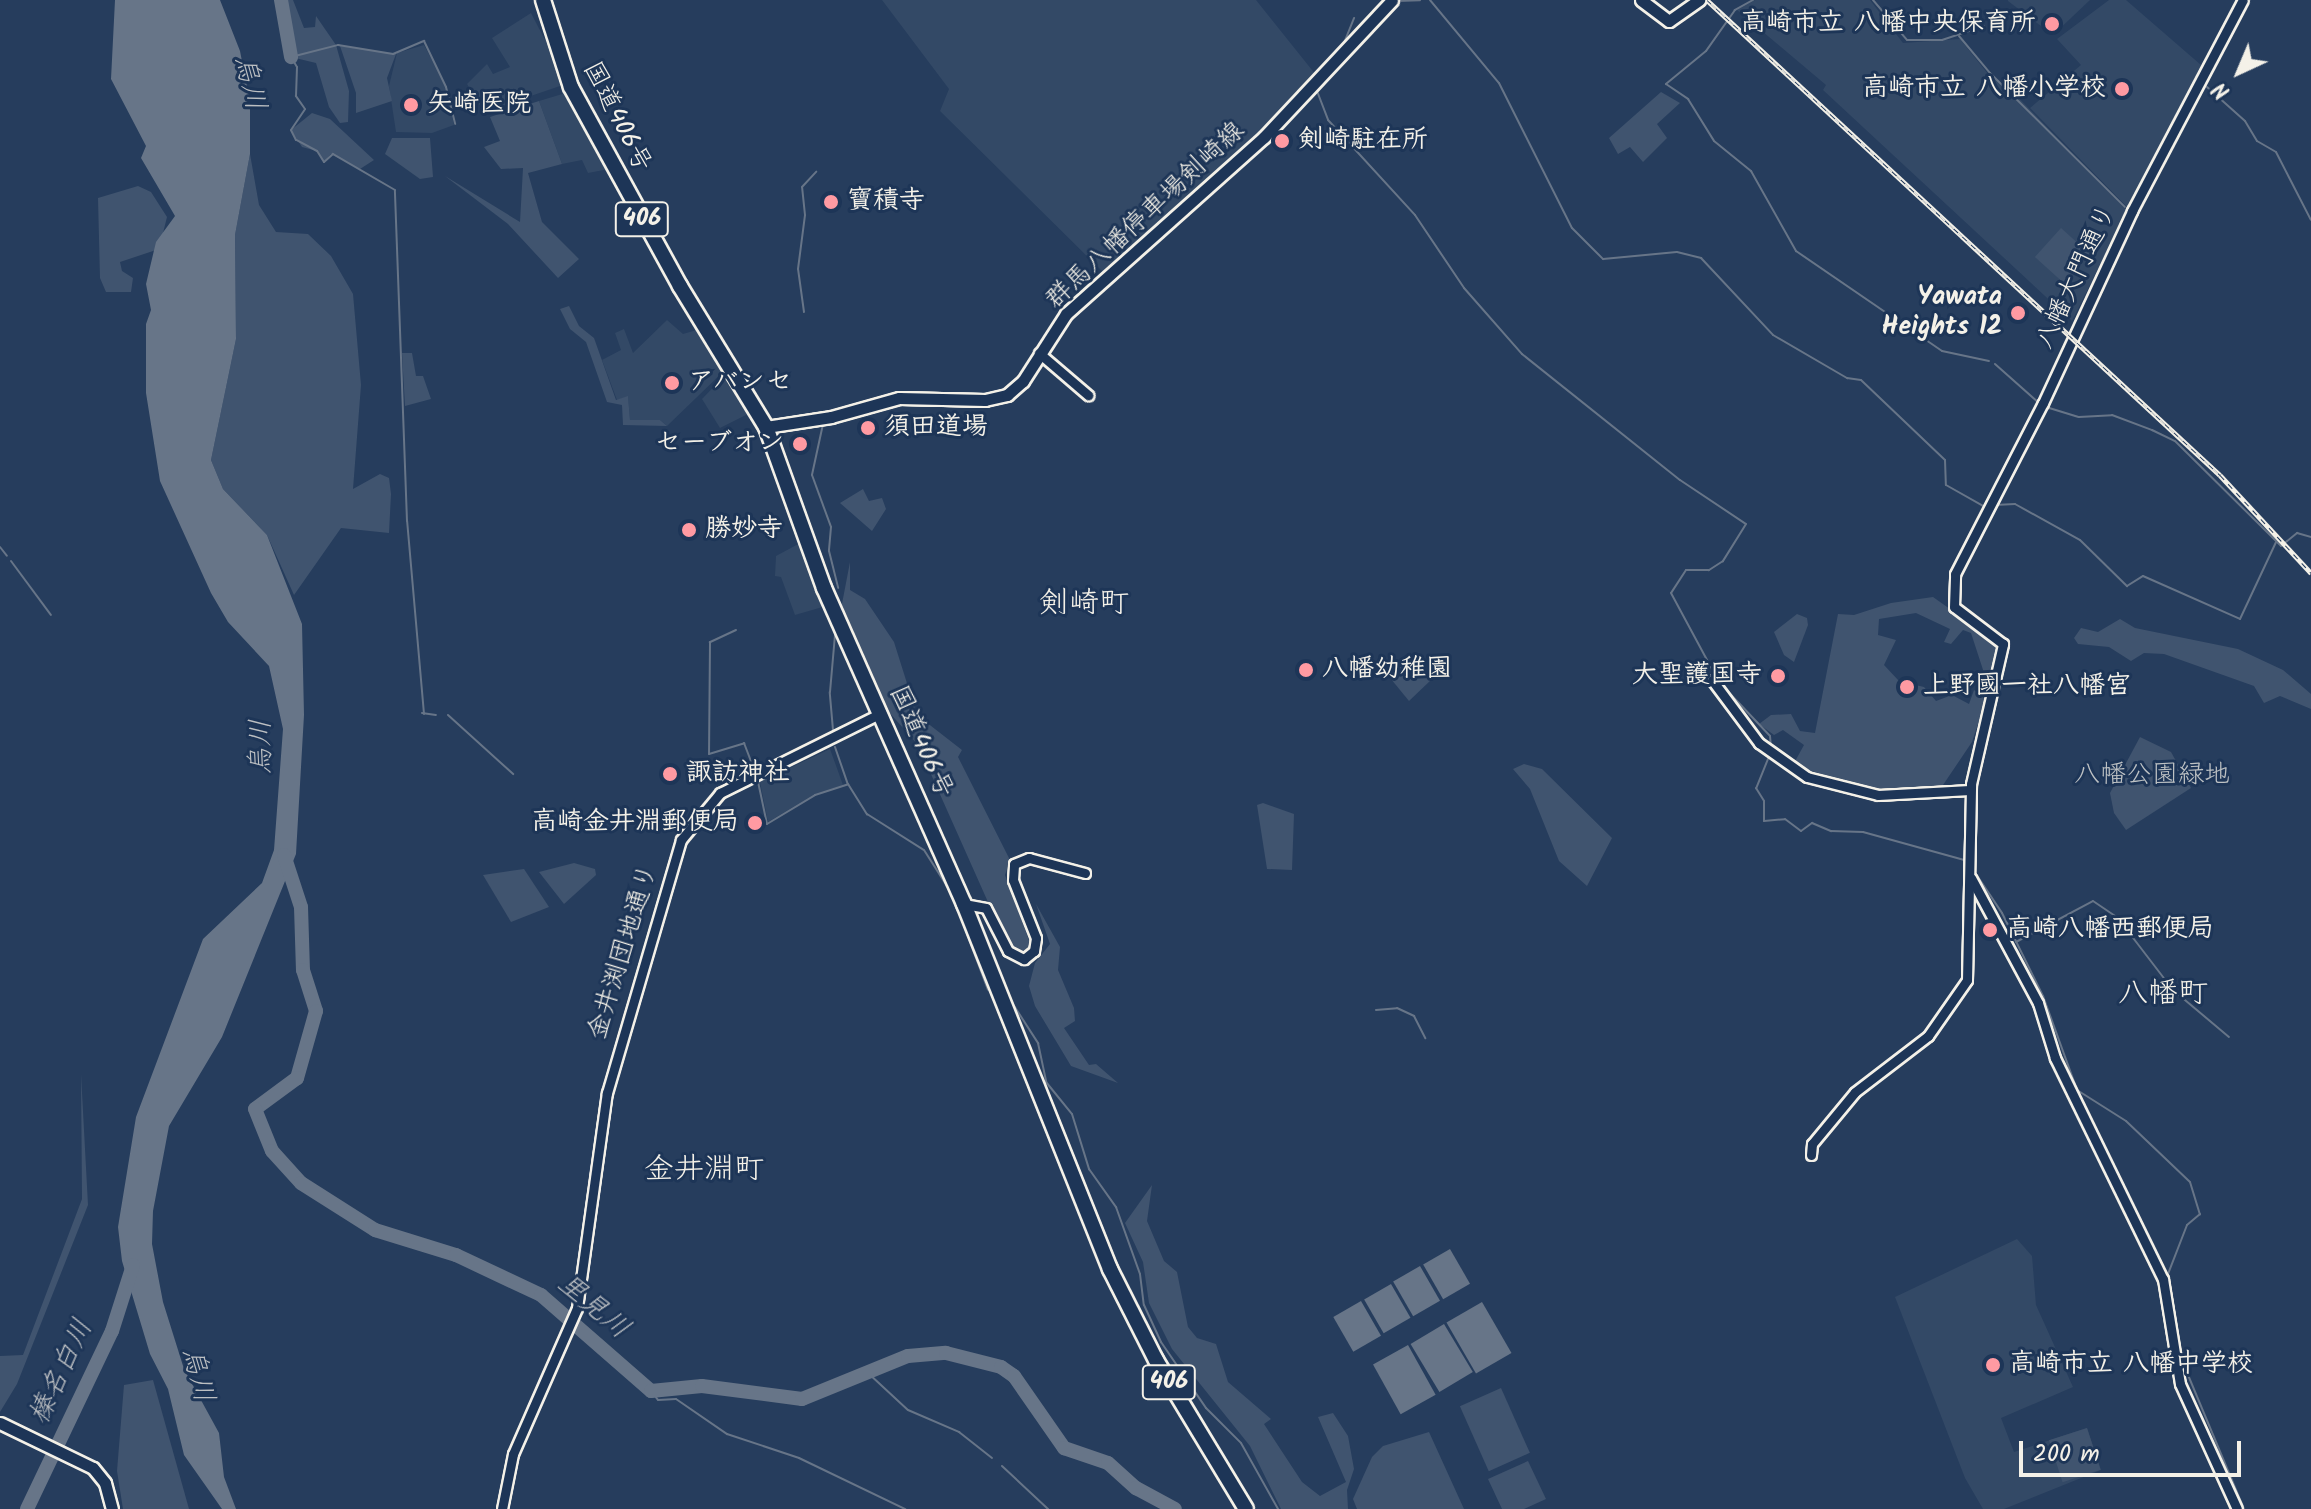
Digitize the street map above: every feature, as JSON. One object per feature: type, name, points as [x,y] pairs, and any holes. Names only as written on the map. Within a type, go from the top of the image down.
[{"type":"highway","name":"国道406号","points":[[543,0],[574,92],[680,286],[766,427],[824,588],[964,904],[1110,1269],[1246,1509]]},
{"type":"main road","name":"群馬八幡停車場剣崎線","points":[[766,427],[841,415],[899,398],[1000,398],[1023,381],[1066,314],[1264,137],[1392,0]]},
{"type":"main road","points":[[1641,0],[1669,21],[1699,0]]},
{"type":"main road","points":[[0,1423],[87,1463],[105,1483],[112,1509]]},
{"type":"street","name":"八幡大門通り","points":[[1970,790],[2003,644],[1954,607],[1955,574],[2043,403],[2132,211],[2243,0]]},
{"type":"street","points":[[1039,353],[1088,395]]},
{"type":"street","points":[[1712,680],[1759,743],[1815,781],[1878,795],[1970,790],[1970,964],[1961,992],[1928,1036],[1858,1088],[1812,1144],[1811,1155]]},
{"type":"street","name":"金井渕団地通り","points":[[502,1509],[513,1454],[573,1320],[587,1261],[607,1093],[681,840],[720,793],[881,713]]},
{"type":"street","points":[[964,904],[986,908],[1008,951],[1024,959],[1034,951],[1036,938],[1013,880],[1014,864],[1029,858],[1085,873]]},
{"type":"street","points":[[1971,878],[2038,1003],[2055,1058],[2163,1279],[2180,1384],[2237,1509]]},
{"type":"shaded area","points":[[115,0],[220,0],[240,51],[250,102],[250,154],[235,235],[236,339],[211,460],[223,489],[267,535],[302,624],[304,715],[296,854],[222,1037],[169,1126],[153,1211],[152,1244],[163,1302],[184,1369],[219,1433],[224,1477],[236,1509],[222,1509],[184,1455],[168,1389],[150,1354],[122,1261],[118,1227],[136,1117],[203,939],[262,883],[274,850],[283,729],[269,666],[228,622],[211,593],[160,481],[146,393],[146,324],[151,310],[146,284],[156,242],[175,216],[141,158],[146,146],[111,79]]},
{"type":"shaded area","points":[[882,0],[1256,0],[1316,75],[1266,128],[1103,272],[940,111],[949,89]]},
{"type":"shaded area","points":[[1755,0],[1870,0],[1903,43],[1960,39],[1988,74],[2014,93],[2127,210],[2072,321],[1823,90],[1826,85],[1737,10]]},
{"type":"shaded area","name":"高崎市立 八幡中央保育所","points":[[2008,0],[2090,0],[2053,35],[2008,1]]},
{"type":"shaded area","name":"高崎市立 八幡小学校","points":[[2109,0],[2126,0],[2201,65],[2128,208],[2030,108],[2081,65],[2057,39]]},
{"type":"shaded area","points":[[531,13],[545,40],[549,39],[563,85],[484,112],[467,84],[487,64],[493,74],[510,67],[492,38]]},
{"type":"shaded area","points":[[424,45],[446,86],[454,125],[432,133],[396,132],[389,86],[397,53]]},
{"type":"shaded area","points":[[569,92],[609,169],[588,173],[582,160],[562,164],[539,101]]},
{"type":"shaded area","points":[[667,320],[683,334],[700,329],[725,370],[667,426],[660,420],[630,420],[628,397],[617,400],[602,360],[621,350],[615,333],[624,329],[633,353]]},
{"type":"shaded area","points":[[727,373],[750,413],[720,428],[702,399]]},
{"type":"shaded area","points":[[802,542],[826,606],[795,615],[781,577],[775,576],[776,556]]},
{"type":"shaded area","points":[[830,749],[843,785],[815,794],[768,822],[760,782]]},
{"type":"shaded area","name":"高崎市立 八幡中学校","points":[[2017,1239],[2032,1256],[2036,1305],[2073,1387],[2001,1418],[2014,1452],[2087,1428],[2101,1470],[2004,1509],[1983,1509],[1965,1478],[1895,1297]]},
{"type":"shaded area","points":[[1450,1249],[1470,1284],[1443,1299],[1423,1264]]},
{"type":"shaded area","points":[[1420,1266],[1440,1301],[1413,1316],[1393,1282]]},
{"type":"shaded area","points":[[1391,1284],[1410,1318],[1384,1333],[1364,1300]]},
{"type":"shaded area","points":[[1361,1301],[1381,1336],[1353,1352],[1333,1317]]},
{"type":"shaded area","points":[[1482,1302],[1512,1353],[1476,1374],[1446,1322]]},
{"type":"shaded area","points":[[1444,1324],[1473,1372],[1439,1392],[1411,1344]]},
{"type":"shaded area","points":[[1408,1345],[1436,1395],[1401,1414],[1373,1364]]},
{"type":"green space","points":[[281,0],[293,0],[304,28],[315,27],[316,16],[336,45],[349,91],[348,122],[340,123],[329,107],[316,63],[291,57]]},
{"type":"green space","points":[[340,46],[396,54],[387,78],[392,101],[356,113],[356,93]]},
{"type":"green space","points":[[1661,92],[1680,103],[1657,124],[1667,138],[1643,162],[1630,147],[1618,154],[1609,138]]},
{"type":"green space","points":[[539,101],[562,164],[528,173],[542,222],[579,259],[558,278],[508,224],[445,176],[520,222],[523,168],[501,169],[484,147],[500,141],[490,117]]},
{"type":"green space","points":[[312,113],[330,119],[374,160],[360,169],[331,154],[324,162],[317,151],[302,147],[291,130]]},
{"type":"green space","points":[[392,138],[430,138],[433,177],[420,179],[385,154]]},
{"type":"green space","points":[[250,154],[259,205],[276,232],[308,234],[331,256],[353,294],[361,385],[353,489],[380,474],[389,478],[391,494],[389,533],[341,528],[294,595],[267,535],[223,489],[211,460],[236,339],[235,235]]},
{"type":"green space","points":[[138,186],[151,192],[167,217],[159,249],[120,262],[122,271],[133,278],[131,292],[106,292],[100,278],[98,198]]},
{"type":"green space","points":[[2061,228],[2089,253],[2063,282],[2035,257]]},
{"type":"green space","points":[[569,306],[579,326],[594,338],[616,400],[628,396],[630,420],[660,420],[667,426],[623,425],[622,405],[607,402],[586,342],[570,329],[560,309]]},
{"type":"green space","points":[[402,353],[412,353],[416,376],[423,376],[431,399],[405,406]]},
{"type":"green space","points":[[863,489],[869,501],[882,498],[886,509],[872,531],[840,503]]},
{"type":"green space","points":[[850,562],[850,590],[865,599],[894,642],[917,715],[962,750],[958,757],[1010,860],[1005,875],[1031,946],[1026,952],[1013,950],[996,920],[918,745],[888,711],[857,645],[841,609]]},
{"type":"green space","name":"上野國一社八幡宮","points":[[1933,597],[1991,638],[1998,650],[1994,675],[1986,679],[1971,633],[1963,630],[1951,644],[1944,642],[1950,629],[1916,613],[1879,619],[1878,635],[1896,640],[1884,665],[1899,681],[1924,687],[1936,701],[1952,695],[1969,704],[1974,690],[1986,700],[1972,742],[1941,788],[1878,792],[1793,765],[1804,745],[1783,730],[1774,735],[1759,724],[1771,715],[1791,714],[1800,731],[1815,733],[1838,614],[1854,615],[1891,603]]},
{"type":"green space","points":[[1797,614],[1807,618],[1808,625],[1794,662],[1784,655],[1774,632]]},
{"type":"green space","points":[[2120,619],[2135,628],[2238,649],[2283,670],[2311,694],[2311,709],[2280,696],[2264,703],[2254,686],[2164,654],[2144,653],[2131,661],[2109,647],[2078,644],[2074,638],[2081,628],[2098,632]]},
{"type":"green space","points":[[1402,665],[1431,680],[1409,701],[1391,679]]},
{"type":"green space","name":"八幡公園緑地","points":[[2140,737],[2171,752],[2191,788],[2126,830],[2114,813],[2110,793]]},
{"type":"green space","points":[[1524,764],[1542,769],[1612,838],[1587,886],[1559,861],[1530,789],[1513,769]]},
{"type":"green space","points":[[1263,803],[1294,814],[1292,870],[1267,869],[1257,805]]},
{"type":"green space","points":[[574,863],[595,869],[596,875],[564,904],[539,872]]},
{"type":"green space","points":[[524,869],[549,907],[511,922],[483,875]]},
{"type":"green space","points":[[1036,904],[1060,947],[1058,970],[1074,1008],[1075,1021],[1064,1028],[1089,1065],[1096,1064],[1118,1083],[1071,1066],[1035,1006],[1029,986],[1035,963],[1050,944]]},
{"type":"green space","points":[[81,1074],[88,1205],[17,1384],[0,1412],[0,1356],[23,1355],[82,1199]]},
{"type":"green space","points":[[1152,1185],[1147,1221],[1164,1261],[1177,1272],[1188,1327],[1197,1338],[1216,1344],[1228,1382],[1271,1419],[1264,1424],[1302,1482],[1320,1496],[1346,1482],[1318,1417],[1333,1413],[1348,1436],[1354,1469],[1347,1490],[1348,1509],[1281,1509],[1250,1446],[1172,1349],[1149,1303],[1143,1262],[1125,1223]]},
{"type":"green space","points":[[153,1380],[189,1509],[123,1509],[117,1471],[124,1385]]},
{"type":"green space","points":[[1501,1388],[1530,1453],[1489,1471],[1460,1406]]},
{"type":"green space","points":[[2087,1428],[2101,1470],[2063,1482],[2049,1440]]},
{"type":"green space","points":[[1429,1432],[1464,1509],[1357,1509],[1353,1499],[1372,1457],[1383,1446]]},
{"type":"green space","points":[[1528,1461],[1546,1499],[1524,1509],[1502,1509],[1488,1479]]},
{"type":"waterway","points":[[281,0],[291,57]]},
{"type":"waterway","points":[[1397,1],[1420,0]]},
{"type":"waterway","points":[[1430,0],[1499,83],[1572,228],[1603,259],[1677,252],[1701,258],[1773,335],[1847,378],[1861,380],[1945,460],[1946,485],[1985,507]]},
{"type":"waterway","points":[[1753,0],[1735,10],[1706,51],[1666,84],[1688,99],[1714,141],[1751,171],[1796,251],[1942,351],[1989,361]]},
{"type":"waterway","points":[[1873,0],[1907,40],[1942,40],[1984,26]]},
{"type":"waterway","points":[[1344,43],[1354,18]]},
{"type":"waterway","points":[[1959,36],[1990,73],[2125,207]]},
{"type":"waterway","points":[[424,714],[407,521],[395,190],[333,154],[324,162],[317,151],[296,140],[291,130],[305,109],[296,96],[297,67],[291,57],[338,45],[393,54],[424,41],[446,87],[455,124]]},
{"type":"waterway","points":[[2207,87],[2245,121],[2257,141],[2276,152],[2311,220]]},
{"type":"waterway","points":[[1317,91],[1328,120],[1415,215],[1464,288],[1522,354],[1680,480],[1746,524],[1723,561],[1709,570],[1686,570],[1671,593],[1719,682],[1770,736],[1771,747]]},
{"type":"waterway","points":[[804,312],[798,269],[805,215],[802,187],[816,172]]},
{"type":"waterway","points":[[1995,364],[2040,404]]},
{"type":"waterway","points":[[2046,407],[2079,417],[2112,415],[2175,441],[2281,546],[2297,533],[2311,537]]},
{"type":"waterway","points":[[823,424],[812,475],[831,527],[829,551],[838,588]]},
{"type":"waterway","points":[[1995,505],[2015,504],[2080,540],[2127,586],[2143,576],[2240,619],[2276,542]]},
{"type":"waterway","points":[[0,547],[7,556]]},
{"type":"waterway","points":[[11,561],[51,615]]},
{"type":"waterway","points":[[736,630],[710,642],[709,754],[744,743],[755,771]]},
{"type":"waterway","points":[[833,730],[830,692],[835,635]]},
{"type":"waterway","points":[[422,713],[436,715]]},
{"type":"waterway","points":[[448,715],[513,774]]},
{"type":"waterway","points":[[835,747],[848,784],[867,814],[924,850],[952,894]]},
{"type":"waterway","points":[[1770,754],[1756,788],[1764,801],[1764,821],[1785,819],[1801,831],[1812,823],[1831,831],[1863,832],[1964,860]]},
{"type":"waterway","points":[[757,777],[767,824],[815,795],[848,784]]},
{"type":"waterway","name":"里見川","points":[[284,855],[301,907],[303,970],[316,1011],[297,1078],[255,1109],[272,1151],[301,1183],[375,1230],[456,1255],[541,1295],[651,1391],[702,1386],[802,1399],[908,1356],[946,1353],[1001,1367],[1014,1376],[1064,1448],[1108,1463],[1136,1488],[1175,1509]]},
{"type":"waterway","points":[[1972,868],[2002,913],[2043,996],[2077,1090],[2126,1121],[2190,1182],[2200,1214],[2187,1225],[2168,1274],[2183,1363],[2244,1509]]},
{"type":"waterway","points":[[2016,942],[2093,901],[2117,917],[2173,990],[2229,1037]]},
{"type":"waterway","points":[[958,910],[988,990]]},
{"type":"waterway","points":[[1009,998],[1038,1043],[1046,1082],[1072,1114],[1089,1169],[1116,1207],[1140,1274],[1144,1305],[1161,1342],[1206,1408],[1241,1443],[1278,1509]]},
{"type":"waterway","points":[[1376,1010],[1397,1008],[1414,1016],[1425,1038]]},
{"type":"waterway","name":"榛名白川","points":[[27,1509],[112,1331],[133,1265]]},
{"type":"waterway","points":[[868,1373],[908,1410],[959,1432],[992,1458]]},
{"type":"waterway","points":[[651,1391],[658,1400],[676,1399],[727,1434],[799,1458],[905,1509]]},
{"type":"waterway","points":[[1002,1466],[1048,1509]]},
{"type":"railway","points":[[1707,0],[2220,475],[2311,573]]},
{"type":"place","name":"高崎市立 八幡中央保育所","points":[[2052,24]]},
{"type":"place","name":"高崎市立 八幡小学校","points":[[2122,89]]},
{"type":"place","name":"矢崎医院","points":[[411,105]]},
{"type":"place","name":"剣崎駐在所","points":[[1282,141]]},
{"type":"place","name":"寶積寺","points":[[831,202]]},
{"type":"place","name":"Yawata Heights 12","points":[[2018,313]]},
{"type":"place","name":"アバンセ","points":[[672,383]]},
{"type":"place","name":"須田道場","points":[[868,428]]},
{"type":"place","name":"セーブオン","points":[[800,444]]},
{"type":"place","name":"勝妙寺","points":[[689,530]]},
{"type":"place","name":"八幡幼稚園","points":[[1306,670]]},
{"type":"place","name":"大聖護国寺","points":[[1778,676]]},
{"type":"place","name":"上野國一社八幡宮","points":[[1907,687]]},
{"type":"place","name":"諏訪神社","points":[[670,774]]},
{"type":"place","name":"高崎金井淵郵便局","points":[[755,823]]},
{"type":"place","name":"高崎八幡西郵便局","points":[[1990,930]]},
{"type":"place","name":"高崎市立 八幡中学校","points":[[1993,1365]]},
{"type":"district","name":"剣崎町","points":[[1084,604]]},
{"type":"district","name":"八幡町","points":[[2163,994]]},
{"type":"district","name":"金井淵町","points":[[704,1170]]},
{"type":"water label","name":"烏川","points":[[249,83]]},
{"type":"water label","name":"烏川","points":[[262,747]]},
{"type":"water label","name":"烏川","points":[[197,1375]]}]
